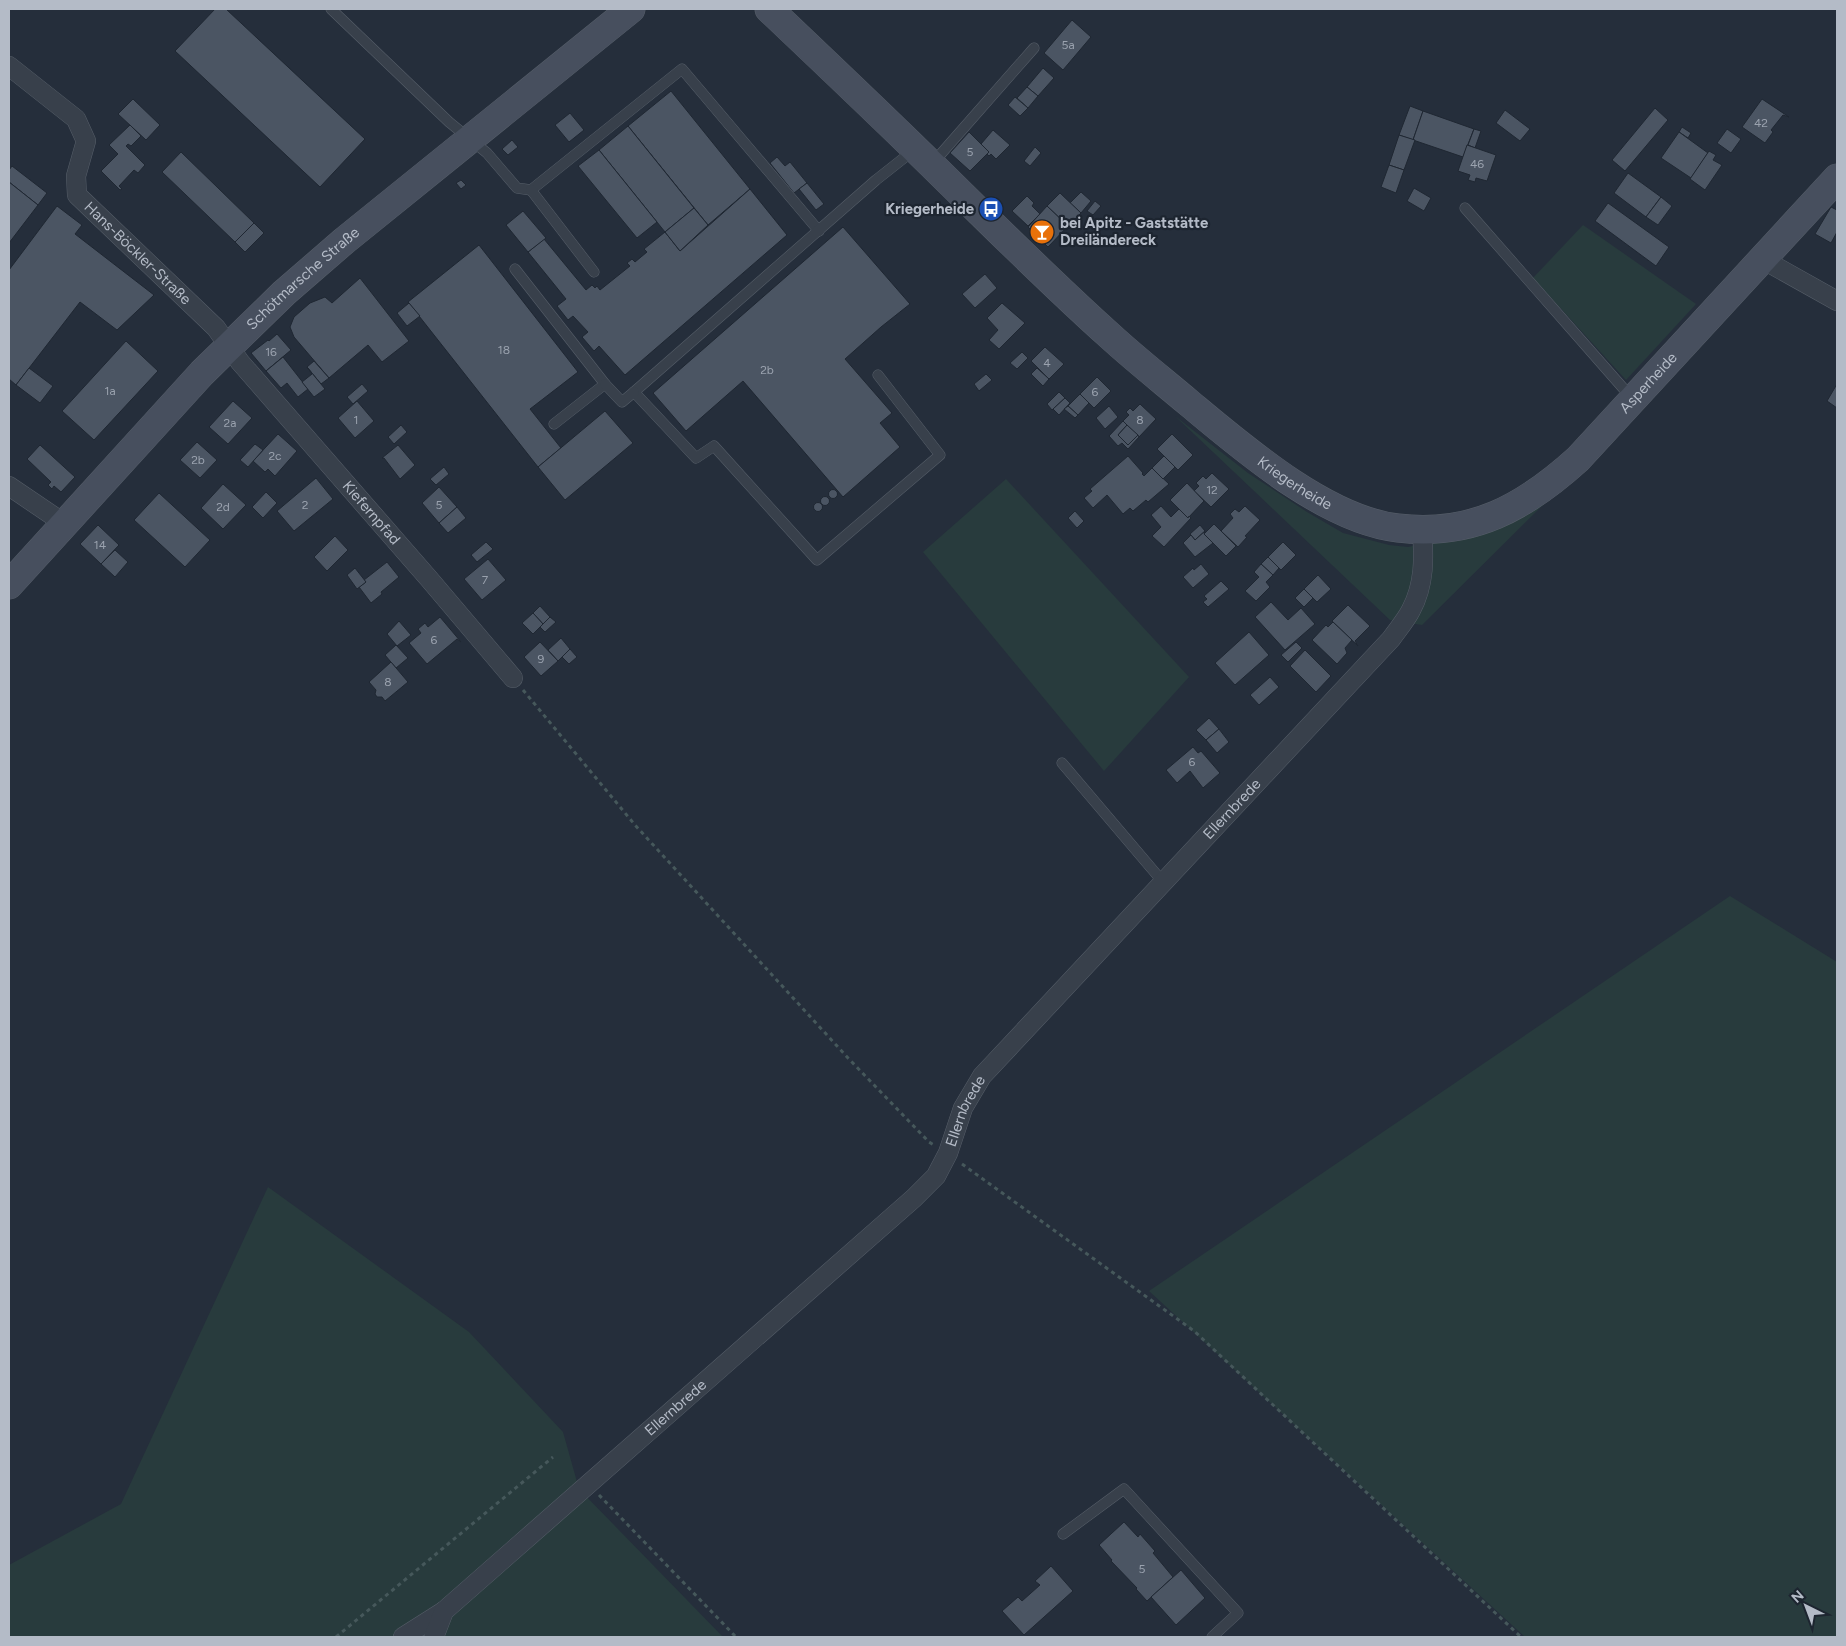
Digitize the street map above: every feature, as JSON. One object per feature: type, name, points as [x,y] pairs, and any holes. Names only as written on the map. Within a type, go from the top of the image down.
[{"type":"street","name":"Schötmarsche Straße","points":[[9,585],[202,373],[284,293],[344,241],[631,9]]},
{"type":"street","name":"Kriegerheide","points":[[769,9],[1038,270],[1112,338],[1254,455],[1308,493],[1350,515],[1397,528],[1422,529]]},
{"type":"street","name":"Hans-Böckler-Straße","points":[[9,66],[76,119],[86,141],[76,176],[76,195],[216,328],[229,346]]},
{"type":"street","name":"Asperheide","points":[[1422,529],[1449,529],[1476,522],[1504,511],[1552,482],[1578,459],[1837,178]]},
{"type":"street","points":[[1762,260],[1837,302]]},
{"type":"street","name":"Kiefernpfad","points":[[229,346],[240,362],[513,678]]},
{"type":"street","points":[[9,486],[66,524]]},
{"type":"street","name":"Ellernbrede","points":[[434,1637],[444,1611],[914,1198],[936,1176],[948,1153],[963,1108],[982,1076],[1392,639],[1411,610],[1421,586],[1424,562],[1422,529]]},
{"type":"street","points":[[403,1637],[444,1611]]},
{"type":"lane","points":[[331,9],[449,122],[487,153],[517,188],[531,190],[594,272]]},
{"type":"lane","points":[[515,269],[605,384],[622,402],[818,230],[923,157],[1034,48]]},
{"type":"lane","points":[[531,190],[682,69],[818,230]]},
{"type":"lane","points":[[1465,208],[1623,388],[1634,398]]},
{"type":"lane","points":[[634,392],[696,458],[714,446],[817,560],[940,455],[878,375]]},
{"type":"lane","points":[[554,424],[605,384]]},
{"type":"lane","points":[[1062,763],[1163,882]]},
{"type":"lane","points":[[1062,1534],[1124,1489],[1238,1613],[1212,1637]]},
{"type":"path","points":[[513,678],[635,825],[848,1058],[929,1142],[948,1153],[1194,1331],[1521,1637]]},
{"type":"path","points":[[336,1637],[553,1458]]},
{"type":"path","points":[[588,1484],[736,1637]]},
{"type":"shaded area","points":[[1583,225],[1696,304],[1626,380],[1533,278]]},
{"type":"shaded area","points":[[1175,416],[1248,473],[1307,512],[1343,533],[1389,545],[1408,547],[1451,538],[1546,502],[1422,625],[1390,620]]},
{"type":"shaded area","points":[[1006,479],[1189,677],[1104,771],[923,552]]},
{"type":"shaded area","points":[[1730,896],[1837,962],[1837,1637],[1525,1637],[1149,1291]]},
{"type":"shaded area","points":[[268,1187],[469,1332],[563,1432],[579,1489],[723,1637],[9,1637],[9,1565],[121,1504]]},
{"type":"building","points":[[215,9],[226,9],[365,139],[320,187],[175,51]]},
{"type":"building","points":[[1072,20],[1091,37],[1063,70],[1044,53]]},
{"type":"building","points":[[1043,68],[1054,78],[1038,96],[1027,87]]},
{"type":"building","points":[[1027,87],[1038,96],[1028,108],[1017,98]]},
{"type":"building","points":[[671,91],[750,189],[708,225],[628,126]]},
{"type":"building","points":[[1015,97],[1028,108],[1020,116],[1008,105]]},
{"type":"building","points":[[133,99],[160,125],[146,140],[118,114]]},
{"type":"building","points":[[1762,99],[1789,117],[1783,115],[1771,130],[1773,132],[1765,143],[1742,127]]},
{"type":"building","points":[[1410,106],[1423,111],[1413,140],[1399,135]]},
{"type":"building","points":[[1655,108],[1668,120],[1625,171],[1612,160]]},
{"type":"building","points":[[1505,110],[1530,129],[1520,141],[1496,123]]},
{"type":"building","points":[[1423,111],[1474,129],[1463,157],[1413,140]]},
{"type":"building","points":[[570,113],[584,130],[569,142],[555,125]]},
{"type":"building","points":[[130,125],[141,136],[131,146],[128,144],[126,146],[145,165],[138,173],[134,170],[119,186],[122,189],[120,190],[101,171],[118,154],[109,145]]},
{"type":"building","points":[[628,126],[694,208],[665,232],[599,150]]},
{"type":"building","points":[[1682,127],[1691,133],[1688,138],[1679,132]]},
{"type":"building","points":[[1474,129],[1481,131],[1475,148],[1468,145]]},
{"type":"building","points":[[1727,129],[1741,139],[1731,153],[1717,143]]},
{"type":"building","points":[[993,130],[1010,145],[996,159],[991,154],[989,156],[987,154],[989,152],[981,144]]},
{"type":"building","points":[[969,132],[989,152],[970,171],[950,153]]},
{"type":"building","points":[[1679,132],[1708,153],[1691,178],[1661,158]]},
{"type":"building","points":[[1399,135],[1415,140],[1404,170],[1389,165]]},
{"type":"building","points":[[512,140],[518,147],[508,155],[502,149]]},
{"type":"building","points":[[1467,145],[1496,155],[1487,181],[1476,178],[1475,182],[1468,180],[1470,175],[1458,171]]},
{"type":"building","points":[[1035,147],[1041,153],[1030,166],[1024,161]]},
{"type":"building","points":[[599,150],[657,222],[637,238],[578,166]]},
{"type":"building","points":[[1709,151],[1716,155],[1713,160],[1722,165],[1705,190],[1690,179]]},
{"type":"building","points":[[181,152],[254,223],[235,242],[162,172]]},
{"type":"building","points":[[777,157],[785,166],[790,162],[807,183],[794,193],[770,163]]},
{"type":"building","points":[[1389,165],[1404,170],[1396,193],[1381,187]]},
{"type":"building","points":[[12,166],[47,193],[38,205],[9,182],[9,170]]},
{"type":"building","points":[[1628,173],[1661,197],[1646,217],[1614,193]]},
{"type":"building","points":[[461,180],[466,185],[461,189],[456,183]]},
{"type":"building","points":[[9,182],[38,205],[9,243]]},
{"type":"building","points":[[807,183],[824,204],[816,210],[799,189]]},
{"type":"building","points":[[1414,188],[1431,198],[1424,211],[1407,201]]},
{"type":"building","points":[[750,189],[787,235],[625,375],[599,346],[594,351],[582,337],[588,332],[573,316],[568,320],[557,306],[566,299],[528,252],[544,239],[586,290],[592,285],[595,288],[597,286],[600,290],[630,266],[627,263],[632,259],[635,262],[647,252],[644,249],[665,232],[680,251]]},
{"type":"building","points":[[1081,192],[1091,201],[1081,213],[1070,203]]},
{"type":"building","points":[[1060,193],[1081,213],[1068,226],[1047,206]]},
{"type":"building","points":[[1027,196],[1034,203],[1032,206],[1040,214],[1028,226],[1012,211]]},
{"type":"building","points":[[1661,197],[1672,206],[1658,225],[1646,217]]},
{"type":"building","points":[[1095,201],[1101,206],[1093,215],[1087,211]]},
{"type":"building","points":[[1608,203],[1669,247],[1656,266],[1595,221]]},
{"type":"building","points":[[57,206],[82,225],[75,234],[154,295],[117,330],[80,302],[16,385],[9,379],[9,270]]},
{"type":"building","points":[[1047,206],[1068,226],[1048,247],[1028,227]]},
{"type":"building","points":[[1831,207],[1837,210],[1837,232],[1831,243],[1815,234]]},
{"type":"building","points":[[694,208],[708,225],[680,251],[665,232]]},
{"type":"building","points":[[523,211],[546,238],[528,252],[506,225]]},
{"type":"building","points":[[254,223],[264,233],[245,252],[235,242]]},
{"type":"building","points":[[843,227],[910,304],[845,359],[892,413],[880,423],[900,447],[843,497],[743,381],[686,431],[653,393]]},
{"type":"building","points":[[479,245],[578,372],[530,409],[561,448],[538,467],[408,302]]},
{"type":"building","points":[[985,274],[997,288],[975,308],[962,294]]},
{"type":"building","points":[[360,278],[409,341],[382,362],[368,345],[329,378],[294,337],[290,327],[294,317],[310,303],[325,297],[332,303]]},
{"type":"building","points":[[409,303],[420,316],[407,326],[397,313]]},
{"type":"building","points":[[1002,303],[1025,323],[999,349],[989,340],[998,330],[987,318]]},
{"type":"building","points":[[277,334],[291,350],[266,371],[251,353]]},
{"type":"building","points":[[126,341],[158,371],[94,440],[62,411]]},
{"type":"building","points":[[1045,347],[1064,364],[1049,379],[1031,361]]},
{"type":"building","points":[[1022,352],[1028,358],[1017,369],[1010,363]]},
{"type":"building","points":[[283,357],[308,389],[298,397],[287,383],[281,388],[266,371]]},
{"type":"building","points":[[314,361],[329,378],[321,384],[307,367]]},
{"type":"building","points":[[307,367],[325,389],[314,397],[302,382],[312,374]]},
{"type":"building","points":[[29,368],[53,386],[40,403],[16,385]]},
{"type":"building","points":[[1037,368],[1049,379],[1043,386],[1031,374]]},
{"type":"building","points":[[986,374],[992,380],[979,391],[974,384]]},
{"type":"building","points":[[1097,377],[1111,391],[1094,408],[1080,394]]},
{"type":"building","points":[[362,384],[368,391],[353,404],[347,397]]},
{"type":"building","points":[[1837,384],[1837,408],[1827,401]]},
{"type":"building","points":[[1059,392],[1065,398],[1052,410],[1047,404]]},
{"type":"building","points":[[1080,394],[1089,403],[1078,415],[1068,406]]},
{"type":"building","points":[[1065,398],[1070,403],[1059,415],[1053,409]]},
{"type":"building","points":[[233,401],[252,418],[228,444],[209,427]]},
{"type":"building","points":[[357,401],[374,421],[355,438],[338,418]]},
{"type":"building","points":[[1140,404],[1156,419],[1139,437],[1123,421],[1129,415],[1126,412],[1130,408],[1133,411]]},
{"type":"building","points":[[1068,406],[1078,415],[1075,418],[1064,409]]},
{"type":"building","points":[[1109,406],[1118,417],[1105,429],[1096,418]]},
{"type":"building","points":[[605,411],[633,443],[565,500],[538,467]]},
{"type":"building","points":[[1123,421],[1127,425],[1118,435],[1128,445],[1138,435],[1139,437],[1128,449],[1122,443],[1118,446],[1109,436]]},
{"type":"building","points":[[401,425],[407,432],[394,444],[388,437]]},
{"type":"building","points":[[1127,425],[1138,435],[1128,445],[1118,435]]},
{"type":"building","points":[[278,434],[297,451],[275,476],[268,469],[265,472],[253,461]]},
{"type":"building","points":[[1172,434],[1193,455],[1178,470],[1157,449]]},
{"type":"building","points":[[197,442],[217,460],[200,478],[180,460]]},
{"type":"building","points":[[255,444],[263,450],[248,467],[240,460]]},
{"type":"building","points":[[40,445],[75,477],[61,492],[54,486],[52,489],[48,485],[51,482],[27,459]]},
{"type":"building","points":[[398,445],[415,465],[400,479],[384,458],[382,458]]},
{"type":"building","points":[[1128,456],[1144,476],[1152,468],[1169,484],[1148,502],[1146,500],[1133,511],[1130,508],[1123,514],[1107,495],[1093,508],[1084,498],[1092,491],[1090,489]]},
{"type":"building","points":[[1164,456],[1175,467],[1163,479],[1152,468]]},
{"type":"building","points":[[444,467],[449,474],[436,485],[430,479]]},
{"type":"building","points":[[1212,473],[1229,489],[1211,507],[1194,491],[1199,486],[1196,483],[1203,476],[1206,479]]},
{"type":"building","points":[[316,478],[333,499],[294,531],[277,511]]},
{"type":"building","points":[[1187,483],[1204,501],[1188,518],[1170,500]]},
{"type":"building","points":[[223,484],[246,505],[223,529],[201,508]]},
{"type":"building","points":[[439,487],[457,507],[439,523],[422,503]]},
{"type":"building","points":[[833,490],[837,494],[833,498],[829,494]]},
{"type":"building","points":[[266,492],[277,503],[263,518],[252,507]]},
{"type":"building","points":[[159,493],[210,540],[185,567],[134,520]]},
{"type":"building","points":[[825,497],[829,501],[825,505],[821,501]]},
{"type":"building","points":[[818,503],[822,507],[818,511],[814,507]]},
{"type":"building","points":[[1161,506],[1171,517],[1179,509],[1188,518],[1189,516],[1191,518],[1164,547],[1152,536],[1161,527],[1151,515]]},
{"type":"building","points":[[1245,506],[1260,520],[1245,536],[1247,537],[1238,547],[1221,531],[1233,518],[1230,514],[1235,509],[1239,512]]},
{"type":"building","points":[[457,507],[466,518],[448,533],[439,523]]},
{"type":"building","points":[[1075,511],[1084,521],[1077,528],[1068,518]]},
{"type":"building","points":[[1214,524],[1236,546],[1226,556],[1204,534]]},
{"type":"building","points":[[98,525],[119,545],[101,564],[80,544]]},
{"type":"building","points":[[1200,525],[1205,531],[1195,540],[1190,534]]},
{"type":"building","points":[[1205,531],[1204,534],[1213,543],[1195,557],[1183,543],[1191,535],[1195,540]]},
{"type":"building","points":[[335,536],[348,550],[327,571],[314,557]]},
{"type":"building","points":[[486,542],[493,549],[477,562],[471,555]]},
{"type":"building","points":[[1283,542],[1296,555],[1281,570],[1268,557]]},
{"type":"building","points":[[115,550],[128,562],[115,577],[101,564]]},
{"type":"building","points":[[1268,557],[1279,568],[1273,575],[1261,564]]},
{"type":"building","points":[[488,559],[506,580],[482,600],[464,579]]},
{"type":"building","points":[[387,562],[399,577],[371,603],[359,587],[366,582],[364,580]]},
{"type":"building","points":[[1201,564],[1209,574],[1193,588],[1183,577]]},
{"type":"building","points":[[1261,564],[1273,575],[1266,582],[1270,587],[1256,601],[1245,591],[1259,577],[1254,572]]},
{"type":"building","points":[[355,568],[366,582],[357,589],[347,575]]},
{"type":"building","points":[[1318,575],[1331,589],[1317,602],[1304,589]]},
{"type":"building","points":[[1221,581],[1229,589],[1208,607],[1203,602],[1207,599],[1204,596]]},
{"type":"building","points":[[1304,589],[1313,598],[1304,607],[1295,598]]},
{"type":"building","points":[[1271,602],[1288,620],[1301,608],[1315,624],[1285,650],[1255,617]]},
{"type":"building","points":[[1348,605],[1370,626],[1355,641],[1358,646],[1332,621]]},
{"type":"building","points":[[540,606],[550,617],[543,624],[533,613]]},
{"type":"building","points":[[533,613],[543,624],[533,634],[522,623]]},
{"type":"building","points":[[440,617],[461,642],[457,639],[427,664],[409,643],[421,633],[418,629],[425,623],[428,627]]},
{"type":"building","points":[[550,617],[556,622],[545,632],[540,627]]},
{"type":"building","points":[[399,621],[411,635],[397,646],[387,634]]},
{"type":"building","points":[[1333,622],[1352,640],[1345,648],[1347,653],[1337,664],[1312,640],[1326,625],[1328,627]]},
{"type":"building","points":[[1249,632],[1269,655],[1235,685],[1215,663]]},
{"type":"building","points":[[561,638],[570,649],[558,661],[548,650]]},
{"type":"building","points":[[540,642],[558,661],[541,676],[524,657]]},
{"type":"building","points":[[1296,642],[1302,648],[1288,662],[1281,655]]},
{"type":"building","points":[[396,645],[408,658],[396,668],[385,655]]},
{"type":"building","points":[[570,649],[577,657],[569,664],[562,657]]},
{"type":"building","points":[[1305,650],[1331,676],[1316,692],[1290,666]]},
{"type":"building","points":[[391,662],[408,682],[385,701],[382,697],[377,697],[375,694],[376,690],[369,682]]},
{"type":"building","points":[[1270,677],[1279,687],[1259,705],[1250,695]]},
{"type":"building","points":[[1209,718],[1219,729],[1206,740],[1196,730]]},
{"type":"building","points":[[1219,729],[1229,742],[1217,753],[1206,740]]},
{"type":"building","points":[[1193,747],[1198,753],[1201,751],[1220,773],[1203,788],[1190,771],[1177,783],[1166,770]]},
{"type":"building","points":[[1124,1522],[1138,1537],[1140,1534],[1155,1551],[1153,1553],[1173,1577],[1147,1601],[1099,1545]]},
{"type":"building","points":[[1051,1566],[1073,1591],[1024,1635],[1002,1611],[1018,1597],[1022,1601],[1040,1585],[1035,1581]]},
{"type":"building","points":[[1181,1570],[1205,1598],[1176,1625],[1151,1597]]},
{"type":"place","name":"Kriegerheide","points":[[991,209]]},
{"type":"place","name":"bei Apitz - Gaststätte Dreiländereck","points":[[1042,232]]}]
